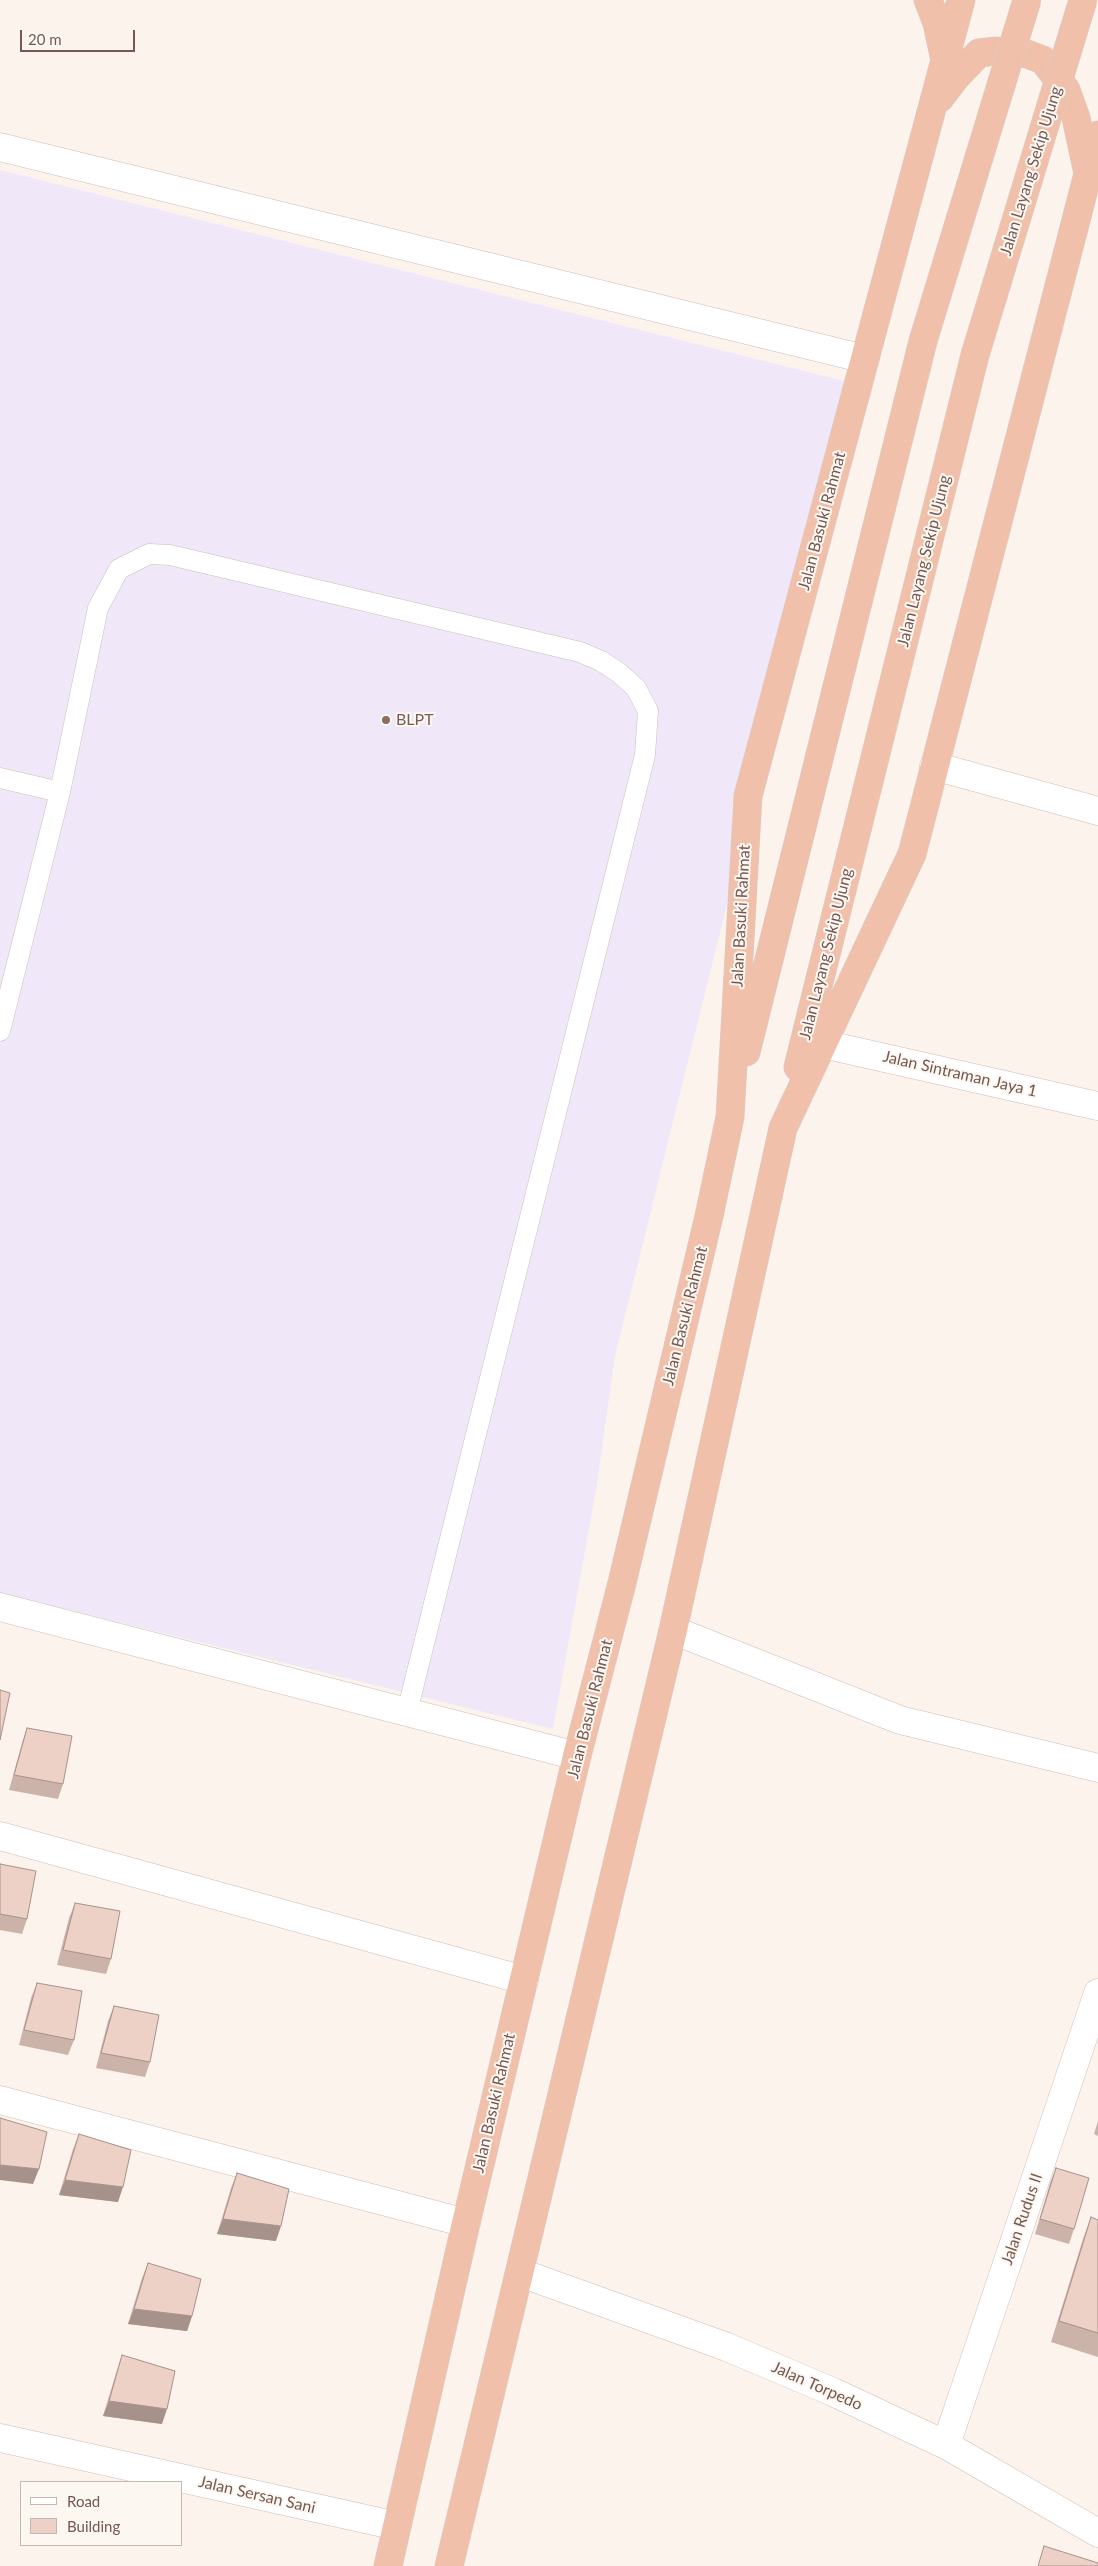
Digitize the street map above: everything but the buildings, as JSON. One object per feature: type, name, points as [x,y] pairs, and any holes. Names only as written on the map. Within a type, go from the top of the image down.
[{"type":"highway","points":[[928,0],[938,23],[945,62]]},
{"type":"highway","name":"Jalan Basuki Rahmat","points":[[388,2566],[466,2223],[577,1756],[622,1583],[707,1226],[730,1117],[748,796],[961,0]]},
{"type":"highway","points":[[730,1117],[923,341],[1027,0]]},
{"type":"highway","name":"Jalan Layang Sekip Ujung","points":[[784,1128],[975,355],[1083,0]]},
{"type":"highway","points":[[933,107],[956,77],[980,53],[996,51],[1027,54],[1043,60],[1066,90],[1076,118],[1088,173]]},
{"type":"highway","points":[[449,2566],[521,2273],[673,1630],[784,1128],[912,854],[1098,135]]},
{"type":"street","points":[[0,147],[865,359]]},
{"type":"street","points":[[934,766],[1098,811]]},
{"type":"street","name":"Jalan Sintraman Jaya 1","points":[[823,1044],[1098,1106]]},
{"type":"street","points":[[0,1607],[577,1756]]},
{"type":"street","points":[[673,1630],[900,1720],[1098,1768]]},
{"type":"street","points":[[0,1836],[524,1980]]},
{"type":"street","name":"Jalan Rudus II","points":[[946,2445],[1098,1993]]},
{"type":"street","points":[[0,2100],[466,2223]]},
{"type":"street","name":"Jalan Torpedo","points":[[521,2273],[727,2347],[834,2392],[946,2445],[1098,2533]]},
{"type":"street","name":"Jalan Sersan Sani","points":[[0,2438],[397,2526]]},
{"type":"lane","points":[[0,1031],[60,792],[98,608],[119,569],[149,554],[170,555],[580,652],[601,661],[618,672],[636,688],[648,711],[645,755],[408,1712]]},
{"type":"lane","points":[[0,778],[60,792]]},
{"type":"shaded area","name":"BLPT","points":[[0,170],[856,384],[615,1356],[597,1484],[553,1729],[0,1593]]},
{"type":"place","name":"BLPT","points":[[386,720]]}]
